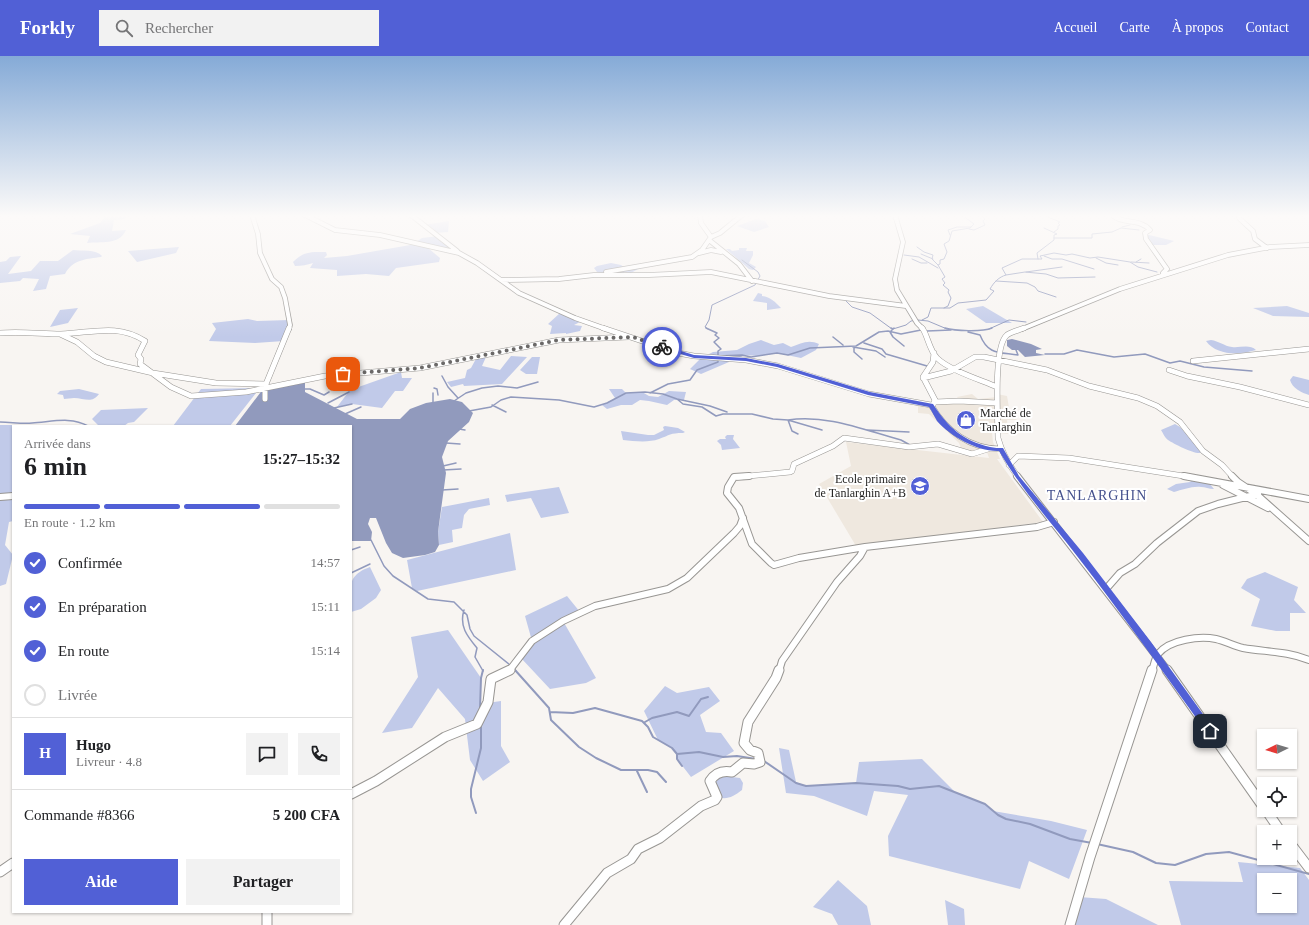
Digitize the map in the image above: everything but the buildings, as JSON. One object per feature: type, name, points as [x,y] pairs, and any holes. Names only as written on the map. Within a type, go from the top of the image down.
[{"type":"street","points":[[261,256],[272,279],[281,288],[285,298],[290,325],[265,386],[265,399]]},
{"type":"street","points":[[464,256],[477,263],[519,293],[575,318],[678,353],[694,356],[746,360],[778,366],[870,394],[933,404],[949,401],[997,403]]},
{"type":"street","points":[[501,280],[559,279],[591,275],[695,256]]},
{"type":"street","points":[[728,256],[739,264],[752,282]]},
{"type":"street","points":[[900,256],[895,279],[897,290],[917,323],[924,330],[925,337],[934,353],[941,361],[955,369],[997,387]]},
{"type":"street","points":[[1158,256],[1167,268],[1163,273]]},
{"type":"street","points":[[1226,256],[1145,281],[1088,301],[1014,331],[1006,336],[1002,341],[998,360],[998,438],[1001,450],[1009,465],[1157,655],[1257,798]]},
{"type":"street","points":[[591,275],[649,275],[702,271],[829,296],[877,302],[894,307],[906,306]]},
{"type":"street","points":[[1145,281],[1163,273],[1176,272]]},
{"type":"street","points":[[0,333],[59,334],[100,330],[138,335],[145,341],[138,355],[141,359],[140,364],[171,387],[189,396],[246,392],[265,386],[324,376],[420,368],[559,340],[633,337]]},
{"type":"street","points":[[59,334],[77,342],[94,356],[106,362],[154,373],[216,383],[265,386]]},
{"type":"street","points":[[1193,360],[1291,352],[1309,349]]},
{"type":"street","points":[[934,353],[932,366],[925,372],[923,378],[940,420],[959,437],[988,449],[1001,450]]},
{"type":"street","points":[[923,378],[955,369],[975,357],[998,360],[1056,372],[1089,386],[1138,398],[1157,406],[1180,422],[1203,451],[1222,465],[1244,487],[1256,494],[1309,541]]},
{"type":"street","points":[[1168,370],[1187,376],[1240,387],[1309,405]]},
{"type":"street","points":[[988,449],[972,454],[938,444],[908,447],[859,439],[842,439],[833,446],[794,464],[790,472],[733,478],[727,489],[727,493],[731,500],[738,506],[750,541],[756,550],[774,565],[799,558],[865,547],[1037,526],[1054,522]]},
{"type":"street","points":[[1009,465],[1014,458],[1018,456],[1069,458],[1154,470],[1309,499]]},
{"type":"street","points":[[1214,482],[1276,513]]},
{"type":"street","points":[[1106,589],[1120,573],[1135,564],[1155,545],[1198,511],[1256,494],[1275,493]]},
{"type":"street","points":[[0,497],[12,496]]},
{"type":"street","points":[[352,793],[376,781],[445,737],[477,724],[488,702],[491,679],[508,672],[532,641],[563,621],[584,610],[668,589],[677,585],[687,578],[734,533],[740,526],[743,518]]},
{"type":"street","points":[[564,925],[607,873],[630,859],[638,849],[668,833],[701,806],[715,800],[717,797],[717,792],[710,781],[713,776],[725,770],[732,772],[743,763],[754,764],[760,762],[758,753],[750,750],[744,743],[748,722],[776,678],[782,661],[837,582],[860,556],[865,547]]},
{"type":"street","points":[[1070,925],[1101,822],[1141,707],[1157,655],[1161,649],[1204,638],[1219,640],[1238,647],[1279,650],[1295,654],[1309,660]]},
{"type":"street","points":[[1297,852],[1309,868]]},
{"type":"street","points":[[0,872],[12,864]]},
{"type":"street","points":[[267,913],[267,925]]},
{"type":"shaded area","points":[[21,256],[8,274],[31,271],[40,261],[58,261],[65,256],[102,256],[86,259],[76,263],[68,269],[65,274],[50,276],[46,289],[33,291],[39,279],[23,278],[20,281],[0,283],[0,262],[6,261],[10,257]]},
{"type":"shaded area","points":[[132,256],[165,256],[137,262]]},
{"type":"shaded area","points":[[302,256],[326,256],[324,258],[347,256],[437,256],[440,258],[439,262],[396,268],[389,276],[366,274],[337,276],[337,270],[310,268],[313,263],[295,266],[293,262]]},
{"type":"shaded area","points":[[734,256],[753,256],[749,263],[756,267],[753,270],[749,269]]},
{"type":"shaded area","points":[[611,263],[621,265],[625,268],[638,269],[631,273],[624,272],[623,275],[616,275],[615,270],[602,273],[597,272],[594,268]]},
{"type":"shaded area","points":[[758,293],[775,302],[781,308],[767,310],[767,303],[753,301]]},
{"type":"shaded area","points":[[983,306],[1012,323],[986,323],[966,309]]},
{"type":"shaded area","points":[[1287,306],[1309,313],[1309,317],[1273,316],[1253,308]]},
{"type":"shaded area","points":[[78,308],[68,323],[50,327],[60,310]]},
{"type":"shaded area","points":[[560,313],[582,321],[574,325],[582,326],[580,331],[566,334],[550,334],[552,326],[548,324]]},
{"type":"shaded area","points":[[248,319],[257,321],[289,320],[290,325],[284,341],[255,343],[209,341],[216,329],[212,323]]},
{"type":"shaded area","points":[[1012,339],[1031,344],[1042,349],[1036,350],[1036,353],[1045,355],[1025,357],[1018,350],[1012,350],[1007,346],[1007,340]]},
{"type":"shaded area","points":[[761,340],[774,345],[783,343],[791,347],[808,342],[819,344],[816,350],[801,358],[777,353],[761,356],[742,355],[741,359],[729,359],[729,362],[701,374],[690,369],[701,358],[713,352],[737,350]]},
{"type":"shaded area","points":[[1211,340],[1229,346],[1251,347],[1256,350],[1243,353],[1222,352],[1211,346],[1206,341]]},
{"type":"shaded area","points":[[511,356],[527,357],[502,384],[464,386],[463,384],[451,387],[447,382],[465,378],[467,370],[471,368],[477,357],[486,357],[482,366],[500,370]]},
{"type":"shaded area","points":[[532,357],[540,357],[537,374],[526,374],[520,370]]},
{"type":"shaded area","points":[[401,372],[402,378],[412,378],[403,391],[395,391],[382,408],[352,404],[337,407],[350,390]]},
{"type":"shaded area","points":[[1293,376],[1309,380],[1309,395],[1295,388],[1290,380]]},
{"type":"shaded area","points":[[305,380],[305,392],[357,419],[400,419],[410,409],[426,403],[450,399],[462,402],[473,413],[469,422],[448,441],[442,457],[446,473],[438,532],[439,545],[435,552],[403,558],[392,553],[386,543],[376,518],[370,518],[368,524],[372,532],[371,541],[352,541],[352,425],[236,425],[263,389]]},
{"type":"shaded area","points":[[260,388],[231,425],[174,425],[201,389]]},
{"type":"shaded area","points":[[79,389],[99,394],[94,399],[88,400],[74,398],[64,399],[63,395],[57,394],[60,391]]},
{"type":"shaded area","points":[[609,389],[622,389],[626,393],[642,392],[649,396],[658,397],[669,391],[686,392],[684,400],[674,400],[667,405],[640,400],[632,405],[621,405],[607,409],[602,405],[615,398]]},
{"type":"shaded area","points":[[972,394],[978,399],[997,397],[997,394],[1007,396],[1010,413],[1017,420],[1007,420],[1008,434],[992,432],[993,442],[1000,459],[997,459],[1043,522],[856,546],[819,484],[851,466],[846,442],[989,458],[987,452],[970,452],[968,449],[961,448],[959,443],[929,414],[918,413],[918,405],[933,405],[959,400],[957,397]]},
{"type":"shaded area","points":[[148,408],[134,422],[125,425],[98,425],[92,419],[101,410]]},
{"type":"shaded area","points":[[1175,424],[1180,427],[1202,451],[1200,453],[1193,452],[1171,442],[1166,438],[1161,430]]},
{"type":"shaded area","points":[[0,425],[12,425],[12,521],[9,522],[5,545],[12,554],[12,559],[6,584],[0,586]]},
{"type":"shaded area","points":[[663,427],[678,428],[685,432],[655,440],[641,441],[623,440],[621,431],[654,435],[664,430]]},
{"type":"shaded area","points":[[727,435],[734,435],[733,439],[740,448],[722,450],[721,445],[717,441],[720,439],[726,439],[725,437]]},
{"type":"shaded area","points":[[1192,480],[1209,483],[1214,489],[1194,487],[1174,492],[1167,489],[1176,484],[1190,482]]},
{"type":"shaded area","points":[[559,487],[569,513],[541,518],[531,498],[507,502],[505,495]]},
{"type":"shaded area","points":[[489,498],[490,505],[469,509],[464,515],[462,528],[452,530],[453,542],[439,545],[438,532],[442,507]]},
{"type":"shaded area","points":[[510,533],[516,570],[417,591],[412,588],[407,560]]},
{"type":"shaded area","points":[[370,567],[381,590],[376,598],[361,609],[352,612],[352,582],[356,575]]},
{"type":"shaded area","points":[[1265,572],[1298,587],[1294,600],[1306,613],[1290,613],[1290,631],[1276,631],[1251,626],[1260,599],[1241,588],[1247,579]]},
{"type":"shaded area","points":[[567,596],[580,612],[563,621],[596,678],[586,683],[550,689],[521,658],[532,641],[525,616]]},
{"type":"shaded area","points":[[448,630],[481,678],[480,704],[501,701],[501,746],[510,762],[483,781],[470,760],[465,719],[438,688],[412,728],[382,733],[418,677],[411,637]]},
{"type":"shaded area","points":[[665,686],[677,693],[709,687],[720,701],[700,715],[706,732],[721,733],[734,751],[691,777],[677,759],[677,754],[672,748],[658,740],[644,711]]},
{"type":"shaded area","points":[[779,748],[789,750],[796,782],[806,786],[856,783],[859,762],[922,759],[955,792],[985,804],[993,811],[1051,821],[1087,830],[1069,879],[1029,861],[1020,889],[889,856],[888,836],[908,795],[874,791],[867,816],[814,796],[786,793]]},
{"type":"shaded area","points":[[725,770],[732,777],[740,778],[743,783],[742,790],[730,797],[721,798],[717,797],[713,776]]},
{"type":"shaded area","points":[[1238,862],[1300,868],[1309,880],[1309,925],[1181,925],[1169,881],[1243,882]]},
{"type":"shaded area","points":[[838,880],[867,906],[871,925],[838,925],[832,914],[813,907]]},
{"type":"shaded area","points":[[1079,897],[1106,899],[1158,925],[1071,925]]},
{"type":"shaded area","points":[[945,900],[964,909],[965,925],[948,925]]},
{"type":"waterway","points":[[908,256],[919,257],[938,268]]},
{"type":"waterway","points":[[925,256],[932,259]]},
{"type":"waterway","points":[[938,265],[940,264],[940,260],[944,259],[945,256]]},
{"type":"waterway","points":[[1038,259],[1042,259],[1040,256],[1042,256]]},
{"type":"waterway","points":[[1044,256],[1052,259],[1062,259],[1094,269]]},
{"type":"waterway","points":[[1079,256],[1130,262],[1138,267],[1157,272]]},
{"type":"waterway","points":[[1096,258],[1106,263],[1118,265]]},
{"type":"waterway","points":[[912,259],[921,263],[927,263]]},
{"type":"waterway","points":[[932,259],[938,265]]},
{"type":"waterway","points":[[1006,275],[1002,268],[1022,259],[1038,259]]},
{"type":"waterway","points":[[1136,262],[1141,259]]},
{"type":"waterway","points":[[708,329],[705,327],[709,320],[712,305],[755,285],[760,276],[758,272],[742,260]]},
{"type":"waterway","points":[[1131,262],[1149,263]]},
{"type":"waterway","points":[[938,265],[945,277],[942,279],[945,283],[943,285],[949,290],[948,292],[951,298],[948,306],[944,308]]},
{"type":"waterway","points":[[1026,272],[1062,267]]},
{"type":"waterway","points":[[1006,275],[1025,272],[1046,274],[1058,278],[1095,277]]},
{"type":"waterway","points":[[996,281],[1006,275]]},
{"type":"waterway","points":[[944,308],[950,308],[958,303],[986,300],[994,291],[990,289],[996,281]]},
{"type":"waterway","points":[[996,281],[1027,283],[1035,287],[1038,291],[1056,297]]},
{"type":"waterway","points":[[844,299],[852,307],[870,313],[892,329]]},
{"type":"waterway","points":[[922,320],[928,317],[931,308],[944,308]]},
{"type":"waterway","points":[[893,329],[906,325],[911,321],[918,320],[928,321],[947,329]]},
{"type":"waterway","points":[[990,328],[1009,320],[1026,322]]},
{"type":"waterway","points":[[945,328],[968,331],[990,328]]},
{"type":"waterway","points":[[708,329],[717,333],[715,335],[719,338],[714,342],[721,349],[718,351],[718,357]]},
{"type":"waterway","points":[[890,332],[901,334],[921,330]]},
{"type":"waterway","points":[[927,331],[951,330]]},
{"type":"waterway","points":[[719,356],[742,355],[751,357],[777,353],[788,355],[810,348],[856,346],[879,332],[890,332]]},
{"type":"waterway","points":[[890,332],[893,337],[904,346]]},
{"type":"waterway","points":[[968,332],[980,335],[987,346],[1000,353],[1018,355],[1016,350]]},
{"type":"waterway","points":[[833,337],[843,345]]},
{"type":"waterway","points":[[864,343],[882,349],[886,354],[927,366]]},
{"type":"waterway","points":[[854,347],[876,351],[885,357]]},
{"type":"waterway","points":[[854,347],[854,352],[862,359]]},
{"type":"waterway","points":[[1045,354],[1064,354],[1077,350],[1114,357],[1145,354],[1170,363],[1180,361],[1204,367],[1252,371]]},
{"type":"waterway","points":[[651,393],[668,384],[690,380],[697,370],[718,362],[718,360]]},
{"type":"waterway","points":[[442,376],[448,387],[458,398]]},
{"type":"waterway","points":[[454,401],[466,393],[482,388],[498,386],[517,388],[538,382]]},
{"type":"waterway","points":[[434,388],[437,389],[438,395]]},
{"type":"waterway","points":[[304,389],[310,389],[324,395],[329,392]]},
{"type":"waterway","points":[[328,403],[349,392]]},
{"type":"waterway","points":[[433,393],[433,403]]},
{"type":"waterway","points":[[493,406],[501,400],[511,397],[559,400],[594,407],[607,403],[626,393],[651,393]]},
{"type":"waterway","points":[[651,393],[663,394],[677,399]]},
{"type":"waterway","points":[[677,399],[710,406],[727,412]]},
{"type":"waterway","points":[[677,399],[683,404],[702,407],[716,416],[723,414],[752,414],[773,419],[788,420]]},
{"type":"waterway","points":[[334,408],[352,404]]},
{"type":"waterway","points":[[469,411],[493,406]]},
{"type":"waterway","points":[[493,406],[506,412]]},
{"type":"waterway","points":[[345,414],[361,407]]},
{"type":"waterway","points":[[788,420],[816,419],[831,421],[901,440],[910,445]]},
{"type":"waterway","points":[[0,422],[28,423],[68,420],[86,425]]},
{"type":"waterway","points":[[788,420],[822,430]]},
{"type":"waterway","points":[[788,420],[792,431],[798,434]]},
{"type":"waterway","points":[[459,429],[465,430]]},
{"type":"waterway","points":[[867,430],[909,432]]},
{"type":"waterway","points":[[446,443],[460,444]]},
{"type":"waterway","points":[[443,466],[456,463]]},
{"type":"waterway","points":[[443,470],[461,469]]},
{"type":"waterway","points":[[442,490],[458,489]]},
{"type":"waterway","points":[[371,540],[384,566],[393,576],[428,599],[454,602],[464,612]]},
{"type":"waterway","points":[[352,550],[360,547]]},
{"type":"waterway","points":[[352,573],[370,564]]},
{"type":"waterway","points":[[464,612],[467,615],[470,629],[474,636],[510,665]]},
{"type":"waterway","points":[[464,612],[463,626],[467,635],[477,648],[475,657],[483,671]]},
{"type":"waterway","points":[[515,670],[549,708],[551,720],[579,747],[596,758],[621,770],[648,770],[657,772],[666,782]]},
{"type":"waterway","points":[[480,709],[481,678],[483,671]]},
{"type":"waterway","points":[[645,722],[652,718],[677,712],[689,716],[701,699],[708,697]]},
{"type":"waterway","points":[[550,712],[573,713],[595,708],[642,721],[648,727],[653,737],[672,748],[677,754]]},
{"type":"waterway","points":[[476,813],[471,797],[471,789],[481,748],[481,725]]},
{"type":"waterway","points":[[677,754],[699,752],[723,757],[737,756],[756,759]]},
{"type":"waterway","points":[[677,754],[677,759],[682,766]]},
{"type":"waterway","points":[[764,761],[796,783],[806,786],[856,783],[898,786],[910,789],[939,786],[985,804],[998,815],[1006,819],[1030,824],[1070,839],[1092,843]]},
{"type":"waterway","points":[[637,771],[647,792]]},
{"type":"waterway","points":[[1097,844],[1133,852],[1156,863],[1175,865],[1206,854],[1229,852],[1309,874]]},
{"type":"way so far","points":[[343,374],[420,368],[559,340],[633,337],[662,347]]},
{"type":"place","name":"Marché de Tanlarghin","points":[[966,420]]},
{"type":"place","name":"Ecole primaire de Tanlarghin A+B","points":[[920,486]]},
{"type":"district","name":"TANLARGHIN","points":[[1097,495]]},
{"type":"route","points":[[662,347],[678,353],[694,356],[746,360],[778,366],[870,394],[924,405],[931,405],[935,414],[940,420],[962,439],[990,450],[1001,450],[1017,476],[1080,554],[1157,655],[1210,731]]}]
